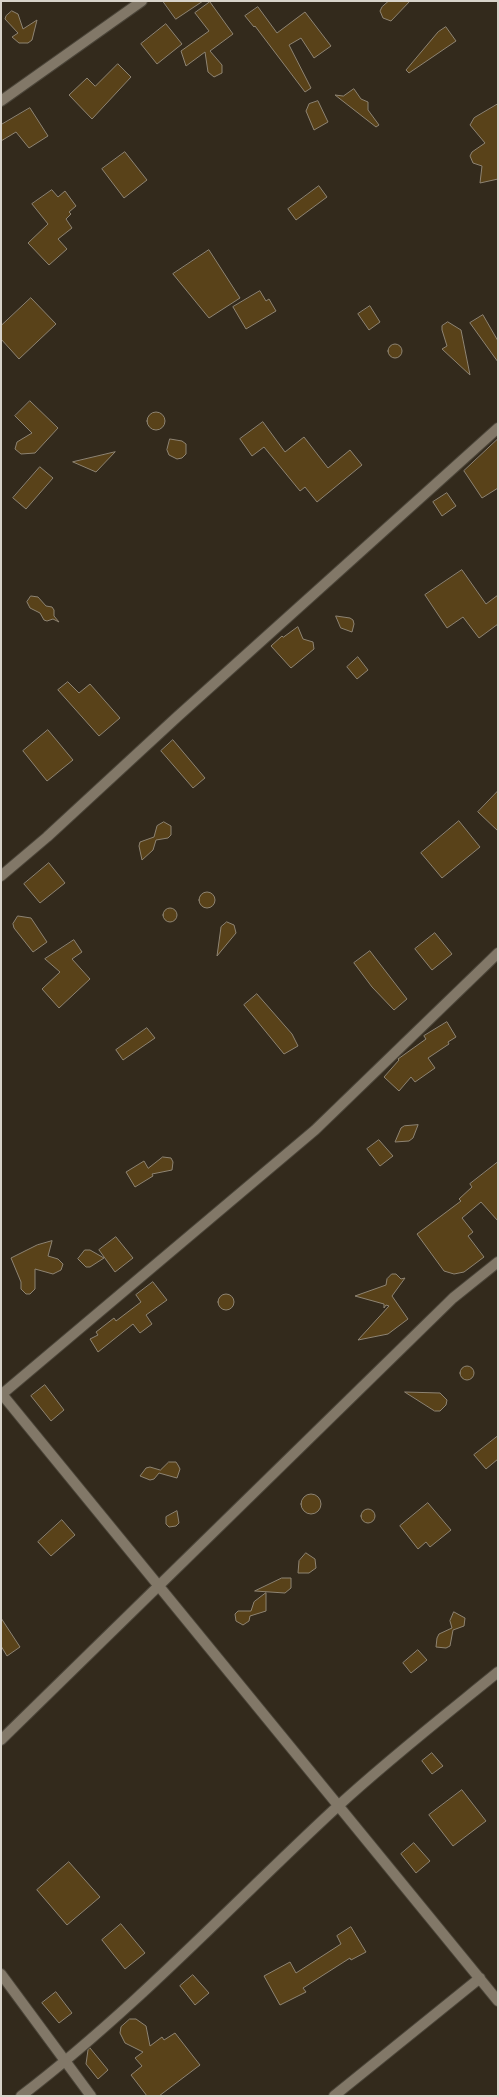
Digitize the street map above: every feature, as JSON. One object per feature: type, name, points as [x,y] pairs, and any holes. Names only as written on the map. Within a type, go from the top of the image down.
[{"type":"street","points":[[1,101],[142,1]]},
{"type":"street","points":[[1,876],[47,837],[176,717],[498,428]]},
{"type":"street","points":[[498,953],[315,1130],[1,1394],[498,2000]]},
{"type":"street","points":[[1,1740],[453,1298],[498,1262]]},
{"type":"street","points":[[21,2096],[65,2062],[206,1934],[339,1806],[498,1672]]},
{"type":"street","points":[[1,1974],[91,2096]]},
{"type":"street","points":[[334,2096],[480,1978]]},
{"type":"building","points":[[163,1],[203,1],[176,19]]},
{"type":"building","points":[[389,1],[410,1],[391,21],[383,18],[380,11]]},
{"type":"building","points":[[210,2],[233,34],[210,51],[222,65],[222,73],[214,77],[208,72],[205,52],[186,66],[181,51],[209,31],[195,13]]},
{"type":"building","points":[[258,7],[277,33],[305,12],[331,46],[314,58],[301,38],[289,45],[311,88],[305,92],[255,26],[254,27],[245,16]]},
{"type":"building","points":[[12,11],[18,14],[23,29],[37,20],[32,40],[28,43],[19,43],[12,37],[18,33],[5,19],[6,16]]},
{"type":"building","points":[[166,24],[182,44],[157,64],[141,44]]},
{"type":"building","points":[[446,27],[456,41],[409,73],[406,70],[438,32]]},
{"type":"building","points":[[118,64],[131,77],[92,119],[69,95],[87,78],[95,86]]},
{"type":"building","points":[[354,89],[361,99],[368,102],[368,110],[379,125],[376,127],[335,95],[343,96]]},
{"type":"building","points":[[318,101],[328,122],[314,130],[306,111],[309,104]]},
{"type":"building","points":[[498,104],[498,179],[480,183],[482,166],[473,163],[470,156],[472,152],[485,143],[470,125],[474,118]]},
{"type":"building","points":[[30,108],[48,136],[29,148],[16,132],[1,141],[1,125]]},
{"type":"building","points":[[125,152],[147,180],[124,198],[102,169]]},
{"type":"building","points":[[319,186],[327,197],[296,220],[288,209]]},
{"type":"building","points":[[52,190],[58,197],[65,191],[76,206],[69,212],[71,214],[66,219],[72,228],[58,239],[67,249],[49,265],[28,243],[48,224],[32,204]]},
{"type":"building","points":[[209,250],[240,298],[209,318],[173,274]]},
{"type":"building","points":[[260,291],[266,301],[269,299],[276,311],[246,329],[233,307]]},
{"type":"building","points":[[31,298],[56,324],[19,359],[1,339],[1,326]]},
{"type":"building","points":[[370,306],[380,322],[369,330],[358,314]]},
{"type":"building","points":[[483,315],[498,341],[498,362],[470,323]]},
{"type":"building","points":[[448,322],[461,330],[470,375],[442,349],[447,346],[442,326]]},
{"type":"building","points":[[395,344],[400,346],[402,351],[400,356],[395,358],[390,356],[388,351],[390,346]]},
{"type":"building","points":[[30,401],[58,428],[35,453],[21,454],[15,449],[17,442],[32,433],[15,416]]},
{"type":"building","points":[[152,412],[160,412],[165,417],[163,428],[160,430],[152,430],[147,425],[147,417]]},
{"type":"building","points":[[263,422],[285,452],[304,437],[328,468],[350,450],[362,465],[317,502],[305,487],[300,491],[264,447],[252,456],[240,439]]},
{"type":"building","points":[[170,439],[182,441],[186,444],[186,454],[182,458],[177,459],[169,455],[167,450]]},
{"type":"building","points":[[498,439],[498,488],[482,498],[464,471]]},
{"type":"building","points":[[115,452],[96,472],[73,462]]},
{"type":"building","points":[[40,467],[53,478],[26,509],[13,498]]},
{"type":"building","points":[[447,493],[456,506],[442,516],[433,502]]},
{"type":"building","points":[[462,570],[486,604],[498,595],[498,624],[479,638],[463,617],[447,628],[425,595]]},
{"type":"building","points":[[31,596],[38,597],[46,606],[52,607],[54,610],[54,616],[59,622],[53,619],[47,621],[44,620],[40,613],[30,608],[27,602]]},
{"type":"building","points":[[336,616],[350,618],[353,620],[354,624],[352,632],[341,628]]},
{"type":"building","points":[[298,627],[303,639],[313,642],[314,649],[291,668],[271,646],[282,636],[283,637]]},
{"type":"building","points":[[358,657],[368,670],[357,679],[347,667]]},
{"type":"building","points":[[68,682],[79,693],[90,684],[120,718],[99,736],[58,690]]},
{"type":"building","points":[[48,730],[73,760],[47,781],[23,751]]},
{"type":"building","points":[[173,740],[205,778],[193,788],[161,751]]},
{"type":"building","points":[[498,791],[498,831],[478,812]]},
{"type":"building","points":[[459,821],[480,847],[442,878],[421,853]]},
{"type":"building","points":[[164,822],[171,826],[171,835],[168,838],[156,840],[153,850],[142,860],[139,846],[140,842],[154,837],[157,826]]},
{"type":"building","points":[[49,863],[65,883],[40,903],[24,884]]},
{"type":"building","points":[[207,892],[214,897],[215,900],[210,907],[207,908],[200,903],[199,900],[204,893]]},
{"type":"building","points":[[170,908],[175,910],[177,915],[175,920],[170,922],[165,920],[163,915],[165,910]]},
{"type":"building","points":[[18,916],[31,918],[47,942],[33,952],[14,928],[13,924]]},
{"type":"building","points":[[227,922],[234,925],[236,933],[217,956],[221,927]]},
{"type":"building","points":[[435,933],[452,954],[432,970],[415,949]]},
{"type":"building","points":[[74,940],[82,952],[72,959],[90,979],[59,1008],[42,989],[60,972],[45,959]]},
{"type":"building","points":[[370,951],[407,999],[394,1010],[372,987],[354,963]]},
{"type":"building","points":[[257,994],[292,1034],[298,1046],[284,1054],[244,1005]]},
{"type":"building","points":[[447,1022],[456,1037],[448,1042],[449,1044],[428,1058],[435,1068],[415,1082],[411,1077],[399,1091],[384,1077],[399,1060],[398,1059],[426,1039],[424,1036]]},
{"type":"building","points":[[147,1028],[155,1038],[123,1060],[116,1050]]},
{"type":"building","points":[[418,1125],[413,1138],[409,1141],[395,1142],[401,1128],[404,1126]]},
{"type":"building","points":[[379,1140],[393,1156],[380,1166],[367,1149]]},
{"type":"building","points":[[163,1157],[171,1158],[173,1162],[172,1170],[152,1174],[153,1176],[135,1187],[126,1172],[144,1161],[148,1168]]},
{"type":"building","points":[[498,1162],[498,1221],[481,1202],[462,1218],[473,1232],[468,1236],[484,1257],[464,1272],[454,1274],[444,1271],[417,1234],[461,1201],[459,1199],[472,1187],[470,1184]]},
{"type":"building","points":[[116,1237],[133,1258],[115,1272],[99,1250]]},
{"type":"building","points":[[52,1241],[48,1256],[58,1259],[63,1264],[61,1270],[53,1274],[35,1269],[35,1289],[30,1294],[26,1294],[21,1289],[21,1282],[11,1258],[37,1245]]},
{"type":"building","points":[[85,1250],[90,1250],[104,1258],[90,1267],[86,1267],[78,1259]]},
{"type":"building","points":[[392,1274],[396,1274],[401,1279],[405,1278],[392,1296],[408,1319],[388,1334],[358,1340],[389,1306],[386,1305],[384,1308],[384,1304],[355,1296],[386,1285],[387,1279]]},
{"type":"building","points":[[153,1282],[167,1300],[146,1315],[152,1324],[140,1333],[133,1324],[98,1352],[90,1339],[98,1335],[96,1332],[114,1318],[116,1321],[141,1302],[136,1295]]},
{"type":"building","points":[[223,1294],[229,1294],[234,1299],[232,1308],[229,1310],[223,1310],[218,1305],[218,1299]]},
{"type":"building","points":[[464,1366],[470,1366],[474,1370],[474,1376],[470,1380],[464,1380],[460,1376],[460,1370]]},
{"type":"building","points":[[45,1385],[64,1410],[51,1421],[31,1396]]},
{"type":"building","points":[[405,1392],[440,1393],[447,1400],[446,1405],[440,1411],[435,1411]]},
{"type":"building","points":[[498,1436],[498,1459],[486,1469],[474,1455]]},
{"type":"building","points":[[169,1462],[176,1462],[180,1469],[177,1478],[159,1473],[154,1479],[150,1480],[140,1476],[146,1468],[150,1467],[160,1470]]},
{"type":"building","points":[[311,1494],[318,1497],[321,1504],[318,1511],[311,1514],[304,1511],[301,1504],[304,1497]]},
{"type":"building","points":[[428,1503],[451,1530],[430,1547],[426,1542],[418,1549],[400,1526]]},
{"type":"building","points":[[365,1509],[371,1509],[375,1513],[375,1519],[371,1523],[365,1523],[361,1519],[361,1513]]},
{"type":"building","points":[[177,1511],[179,1523],[176,1526],[169,1527],[166,1524],[166,1517]]},
{"type":"building","points":[[62,1520],[75,1535],[51,1556],[38,1542]]},
{"type":"building","points":[[306,1553],[315,1559],[316,1568],[309,1573],[298,1573],[299,1561]]},
{"type":"building","points":[[282,1578],[291,1578],[291,1588],[285,1593],[255,1591]]},
{"type":"building","points":[[266,1593],[266,1611],[250,1616],[249,1621],[243,1625],[236,1621],[235,1614],[238,1611],[251,1611],[254,1602]]},
{"type":"building","points":[[454,1612],[465,1618],[464,1626],[453,1630],[450,1646],[446,1648],[436,1647],[439,1634],[452,1628],[450,1621]]},
{"type":"building","points":[[1,1618],[20,1647],[7,1656],[1,1646]]},
{"type":"building","points":[[418,1650],[427,1660],[411,1673],[403,1663]]},
{"type":"building","points":[[432,1753],[443,1766],[432,1774],[422,1761]]},
{"type":"building","points":[[462,1790],[486,1821],[453,1846],[429,1815]]},
{"type":"building","points":[[414,1843],[430,1861],[416,1873],[401,1854]]},
{"type":"building","points":[[69,1862],[100,1897],[67,1925],[37,1890]]},
{"type":"building","points":[[121,1924],[145,1953],[125,1969],[102,1940]]},
{"type":"building","points":[[351,1927],[366,1952],[351,1960],[350,1958],[303,1988],[306,1992],[280,2005],[264,1976],[290,1962],[296,1973],[341,1944],[337,1936]]},
{"type":"building","points":[[193,1975],[209,1993],[195,2005],[180,1986]]},
{"type":"building","points":[[56,1992],[72,2013],[59,2023],[42,2003]]},
{"type":"building","points":[[130,2019],[136,2019],[146,2026],[150,2046],[162,2037],[164,2040],[175,2033],[200,2065],[159,2096],[147,2096],[131,2075],[142,2066],[135,2058],[143,2052],[125,2043],[120,2033],[121,2027]]},
{"type":"building","points":[[90,2048],[108,2070],[98,2079],[86,2064],[88,2050]]}]
